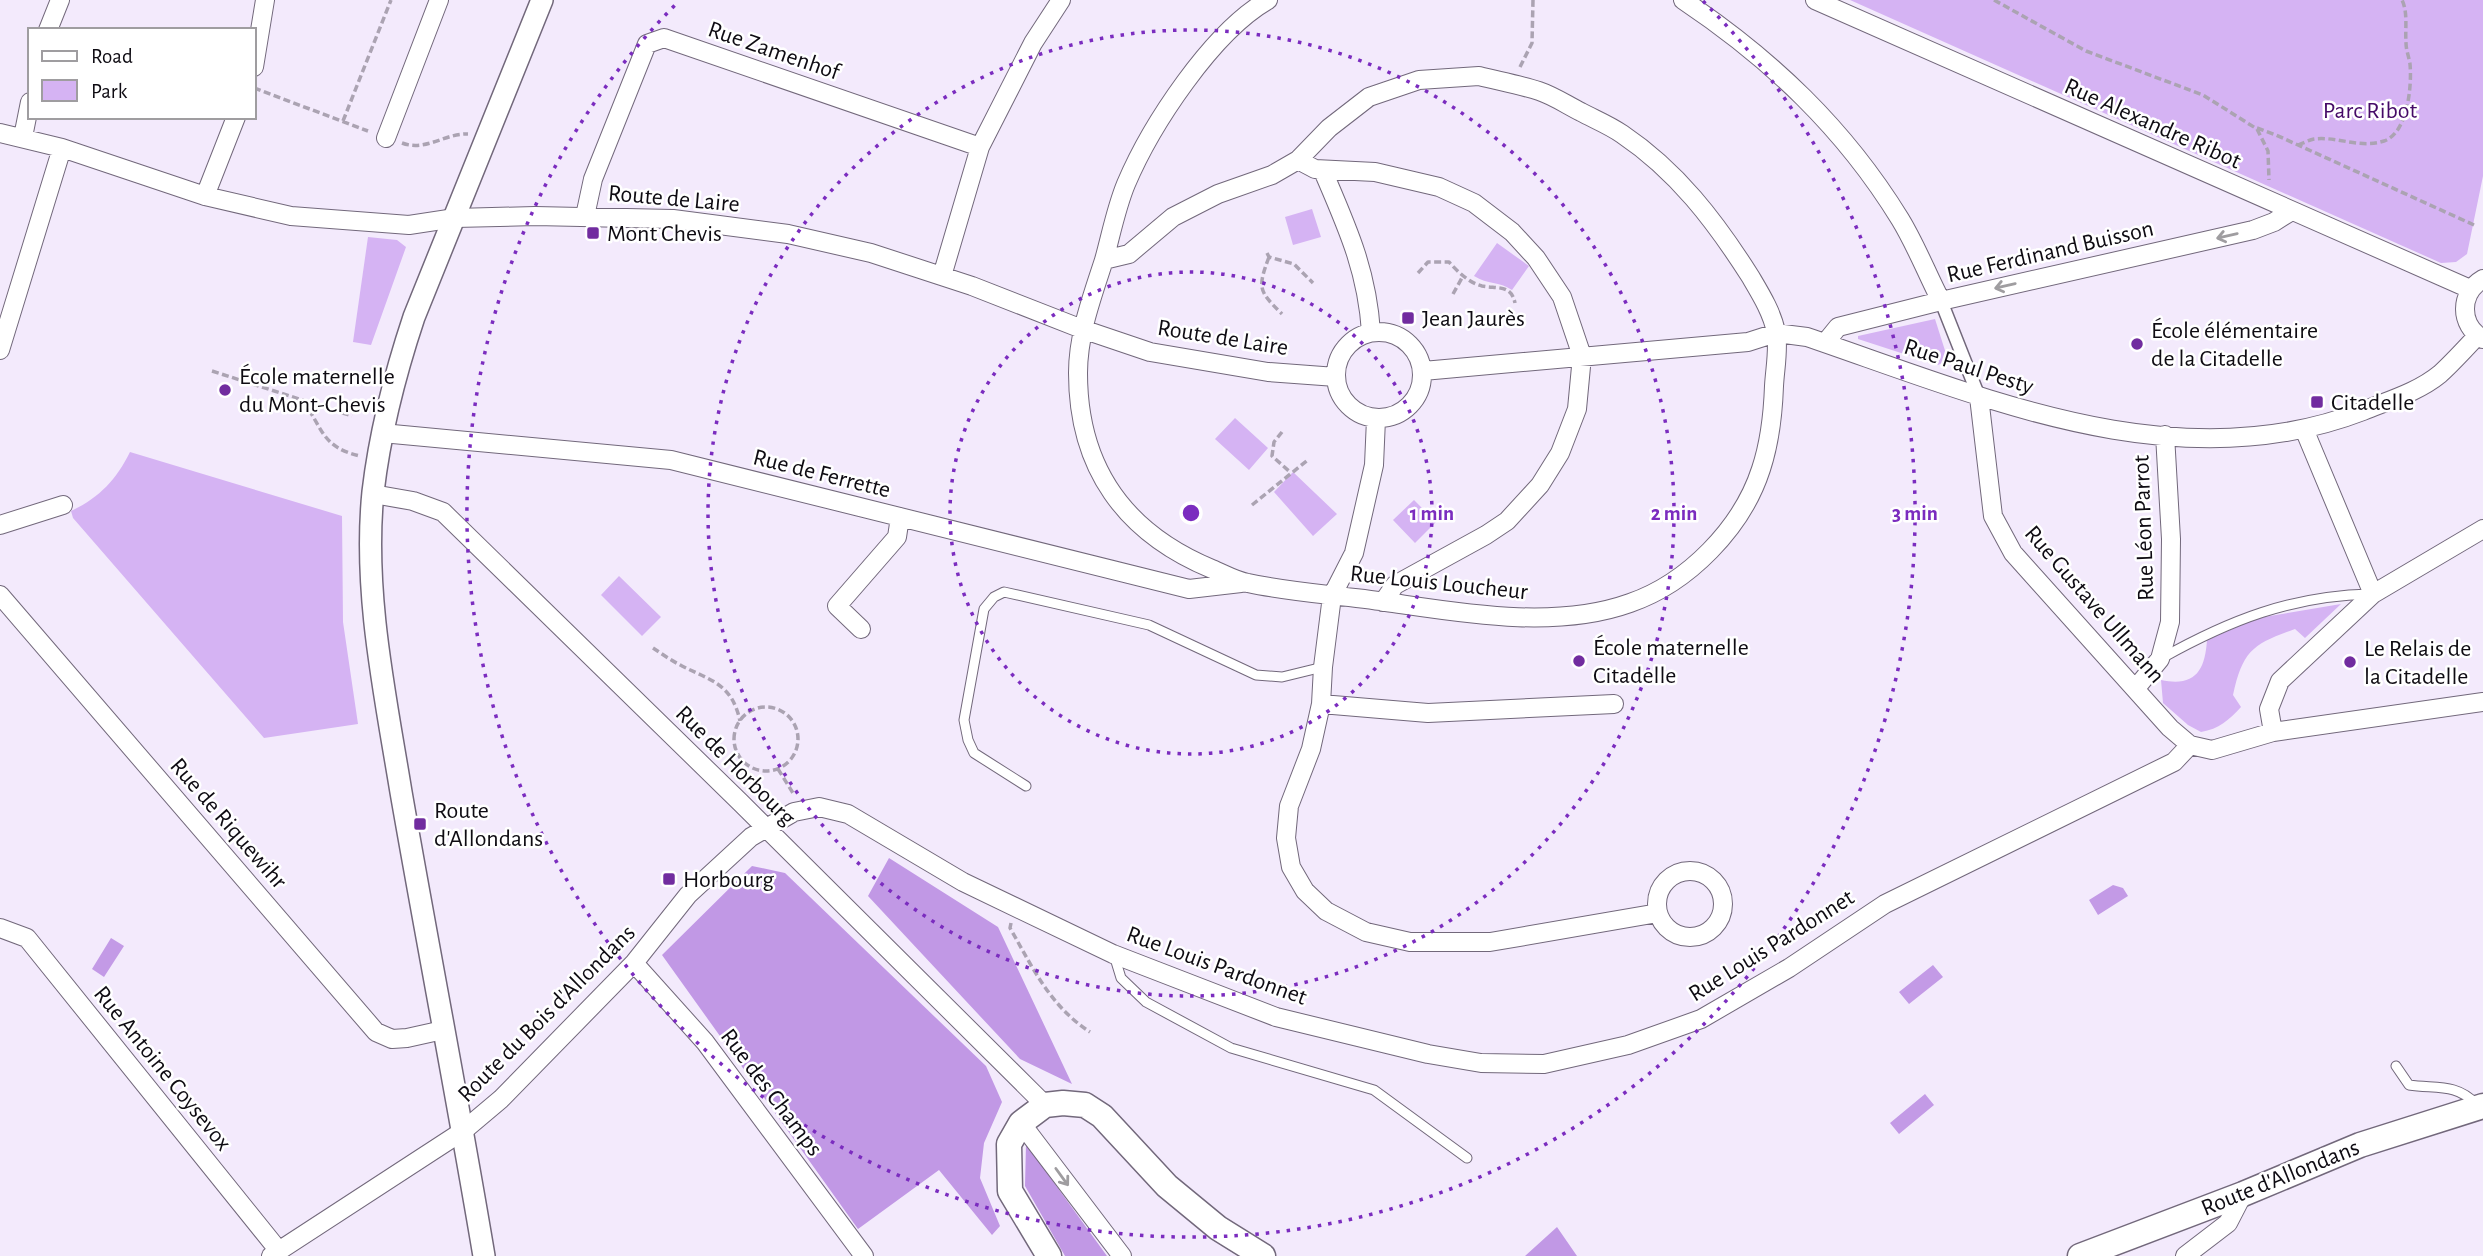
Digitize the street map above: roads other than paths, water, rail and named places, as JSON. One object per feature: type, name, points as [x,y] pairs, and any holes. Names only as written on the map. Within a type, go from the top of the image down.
[{"type":"main road","points":[[1049,1256],[1010,1191],[1009,1144],[1021,1123],[1045,1105],[1063,1103],[1085,1105],[1102,1116],[1167,1186],[1218,1228],[1263,1256]]},
{"type":"main road","name":"Route d'Allondans","points":[[2080,1256],[2243,1194],[2360,1145],[2481,1106]]},
{"type":"street","points":[[49,28],[60,0]]},
{"type":"street","points":[[256,55],[265,0]]},
{"type":"street","points":[[386,138],[439,0]]},
{"type":"street","points":[[484,1256],[383,680],[371,581],[373,494],[382,433],[396,371],[542,0]]},
{"type":"street","points":[[942,276],[980,146],[1033,43],[1061,0]]},
{"type":"street","name":"Rue Louis Loucheur","points":[[1268,0],[1253,9],[1196,66],[1153,132],[1126,185],[1082,329],[1078,372],[1083,429],[1098,474],[1122,506],[1151,536],[1190,560],[1244,583],[1332,596],[1508,618],[1589,614],[1632,603],[1676,581],[1717,544],[1742,509],[1761,471],[1772,419],[1776,333]]},
{"type":"street","points":[[1683,0],[1764,59],[1832,126],[1878,184],[1902,222],[1941,301],[1979,397]]},
{"type":"street","name":"Rue Alexandre Ribot","points":[[1815,0],[2290,212],[2477,284]]},
{"type":"street","name":"Rue Zamenhof","points":[[584,216],[593,179],[647,44],[664,38],[980,146]]},
{"type":"street","points":[[1104,261],[1129,254],[1173,217],[1207,200],[1272,175],[1298,160],[1329,128],[1369,97],[1419,80],[1479,76],[1541,92],[1621,133],[1673,174],[1715,221],[1765,303],[1776,333]]},
{"type":"street","points":[[23,137],[28,112]]},
{"type":"street","points":[[205,196],[235,119]]},
{"type":"street","name":"Route de Laire","points":[[0,133],[62,148],[205,196],[291,216],[409,225],[455,218],[584,216],[673,219],[788,234],[871,253],[942,276],[1150,352],[1268,372],[1336,377]]},
{"type":"street","points":[[0,350],[62,148]]},
{"type":"street","points":[[1298,160],[1323,171],[1375,172],[1439,187],[1474,203],[1512,232],[1536,258],[1562,297],[1582,356],[1577,410],[1560,453],[1541,485],[1507,521],[1486,536],[1395,584],[1383,602]]},
{"type":"street","points":[[1323,171],[1353,242],[1369,297],[1371,332]]},
{"type":"street","name":"Rue Ferdinand Buisson","points":[[1825,343],[1838,327],[2253,230],[2290,212]]},
{"type":"street","points":[[2477,284],[2464,309],[2466,320],[2480,338]]},
{"type":"street","points":[[1371,332],[1400,336],[1411,345],[1419,357],[1423,371],[1422,386],[1405,411],[1376,419],[1353,410],[1344,401],[1336,377],[1342,353],[1360,336],[1371,332]]},
{"type":"street","name":"Rue Paul Pesty","points":[[1423,371],[1748,342],[1776,333],[1807,337],[1979,397],[2099,428],[2218,439],[2304,429],[2338,420],[2414,391],[2439,374],[2480,338]]},
{"type":"street","name":"Rue Gustave Ullmann","points":[[1979,397],[1993,516],[2013,553],[2170,728],[2190,745]]},
{"type":"street","points":[[1376,419],[1374,465],[1354,553],[1332,596],[1321,704],[1311,749],[1289,806],[1286,838],[1291,867],[1300,883],[1326,911],[1366,932],[1410,942],[1490,942],[1658,913]]},
{"type":"street","points":[[2304,429],[2373,594]]},
{"type":"street","name":"Rue de Ferrette","points":[[382,433],[671,460],[1189,589],[1244,583]]},
{"type":"street","name":"Rue Léon Parrot","points":[[2136,688],[2160,659],[2170,622],[2171,539],[2165,435]]},
{"type":"street","name":"Rue de Horbourg","points":[[373,494],[413,501],[443,512],[1045,1105]]},
{"type":"street","points":[[0,525],[63,505]]},
{"type":"street","points":[[861,629],[836,606],[897,537],[900,517]]},
{"type":"street","points":[[2273,732],[2269,709],[2280,681],[2373,594],[2483,529]]},
{"type":"street","name":"Rue de Riquewihr","points":[[0,595],[376,1032],[392,1039],[443,1030]]},
{"type":"street","points":[[2190,745],[2212,750],[2273,732],[2483,702]]},
{"type":"street","points":[[1321,704],[1428,713],[1614,704]]},
{"type":"street","name":"Rue Louis Pardonnet","points":[[765,827],[794,812],[819,807],[848,814],[963,882],[1113,954],[1276,1017],[1467,1061],[1544,1064],[1628,1045],[1701,1019],[1789,968],[1885,904],[2174,762],[2190,745]]},
{"type":"street","name":"Route du Bois d'Allondans","points":[[275,1253],[463,1131],[501,1099],[634,963],[688,895],[765,827]]},
{"type":"street","name":"Rue Antoine Coysevox","points":[[0,928],[27,938],[275,1253]]},
{"type":"street","name":"Rue des Champs","points":[[634,963],[705,1042],[864,1256]]},
{"type":"street","points":[[1021,1123],[1122,1256]]},
{"type":"street","points":[[2185,1256],[2228,1223],[2243,1194]]},
{"type":"lane","points":[[1026,786],[974,753],[964,720],[984,610],[995,597],[1004,592],[1149,625],[1256,675],[1282,677],[1323,667]]},
{"type":"lane","name":"Rue Léon Parrot","points":[[2160,659],[2225,624],[2274,608],[2339,595],[2373,594]]},
{"type":"lane","points":[[1113,954],[1121,978],[1146,1002],[1231,1048],[1374,1090],[1467,1158]]},
{"type":"lane","points":[[2396,1066],[2409,1085],[2451,1088],[2465,1093],[2481,1106]]},
{"type":"place","name":"Mont Chevis","points":[[593,233]]},
{"type":"place","name":"Jean Jaurès","points":[[1408,318]]},
{"type":"place","name":"École élémentaire de la Citadelle","points":[[2137,344]]},
{"type":"place","name":"École maternelle du Mont-Chevis","points":[[225,390]]},
{"type":"place","name":"Citadelle","points":[[2317,402]]},
{"type":"place","name":"École maternelle Citadelle","points":[[1579,661]]},
{"type":"place","name":"Le Relais de la Citadelle","points":[[2350,662]]},
{"type":"place","name":"Route d'Allondans","points":[[420,824]]},
{"type":"place","name":"Horbourg","points":[[669,879]]},
{"type":"park label","name":"Parc Ribot","points":[[2370,110]]}]
